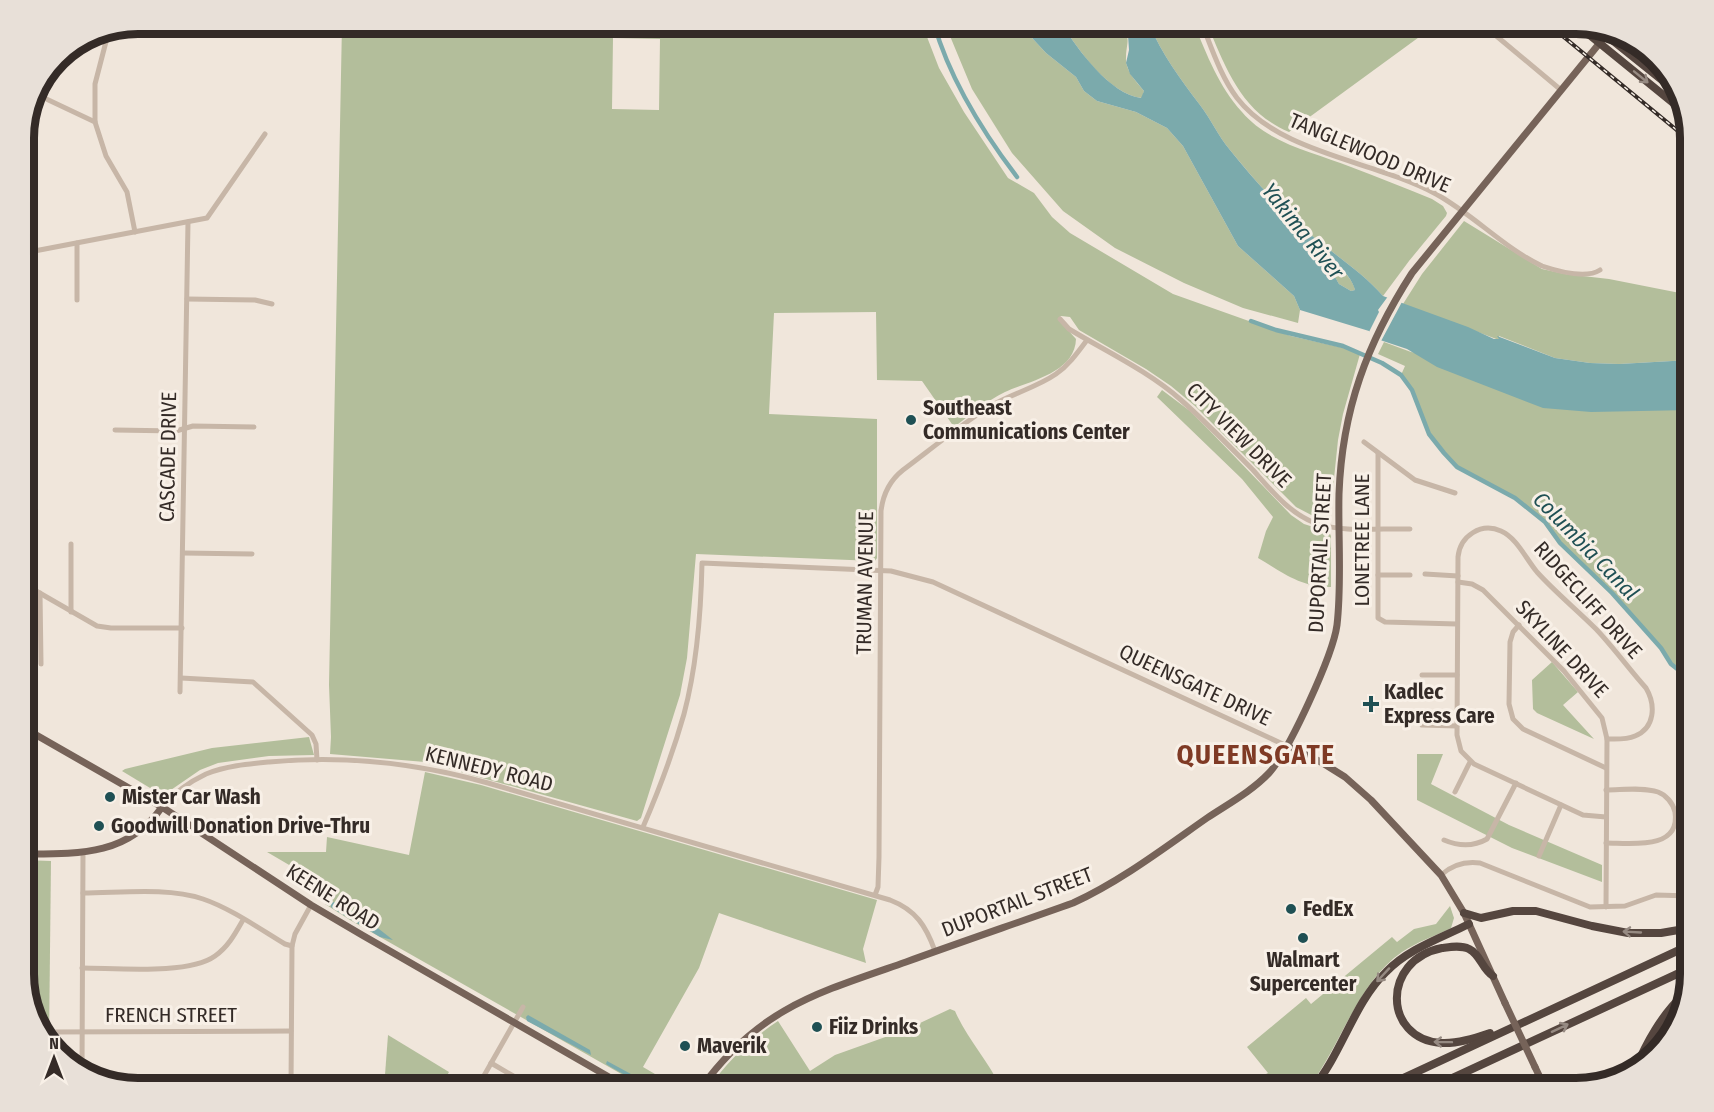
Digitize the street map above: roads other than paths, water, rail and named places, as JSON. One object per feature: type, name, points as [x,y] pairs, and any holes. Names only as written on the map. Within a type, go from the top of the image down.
[{"type":"highway","points":[[1589,35],[1673,103]]},
{"type":"highway","points":[[1617,43],[1660,79]]},
{"type":"highway","points":[[1464,913],[1481,918],[1513,911],[1536,911],[1628,933],[1661,933],[1680,930]]},
{"type":"highway","points":[[1320,1078],[1331,1063],[1371,989],[1387,971],[1410,953],[1469,924]]},
{"type":"highway","points":[[1493,976],[1486,972],[1474,952],[1466,947],[1428,951],[1411,962],[1400,977],[1396,997],[1399,1012],[1413,1031],[1426,1039],[1441,1043],[1476,1037],[1539,1015]]},
{"type":"highway","points":[[1404,1078],[1680,950]]},
{"type":"highway","points":[[1453,1078],[1680,973]]},
{"type":"highway","points":[[1643,1053],[1656,1027],[1674,1006]]},
{"type":"main road","name":"DUPORTAIL STREET","points":[[709,1078],[739,1043],[782,1011],[833,987],[1073,903],[1101,889],[1152,857],[1254,786],[1272,769],[1287,746],[1334,642],[1338,603],[1341,452],[1360,372],[1372,343],[1395,298],[1412,273],[1602,38]]},
{"type":"main road","name":"KEENE ROAD","points":[[35,734],[162,807],[311,905],[611,1078]]},
{"type":"main road","name":"QUEENSGATE DRIVE","points":[[1287,746],[1346,777],[1371,800],[1441,875],[1464,913],[1540,1078]]},
{"type":"main road","name":"KENNEDY ROAD","points":[[35,854],[83,853],[106,848],[127,840],[144,828],[162,807]]},
{"type":"street","name":"TANGLEWOOD DRIVE","points":[[1206,34],[1229,85],[1242,104],[1263,123],[1294,140],[1430,191],[1528,259],[1542,266],[1558,271],[1589,274],[1600,270]]},
{"type":"street","points":[[1494,34],[1561,90]]},
{"type":"street","points":[[107,40],[96,84],[95,122],[106,156],[127,192],[135,232]]},
{"type":"street","points":[[43,97],[95,122]]},
{"type":"street","points":[[35,251],[207,218],[265,134]]},
{"type":"street","name":"CASCADE DRIVE","points":[[180,692],[188,222]]},
{"type":"street","points":[[77,243],[77,300]]},
{"type":"street","points":[[187,299],[255,300],[272,304]]},
{"type":"street","name":"CITY VIEW DRIVE","points":[[1060,319],[1069,329],[1150,377],[1179,398],[1296,513],[1314,523],[1338,528],[1410,528]]},
{"type":"street","name":"TRUMAN AVENUE","points":[[875,896],[878,886],[879,857],[880,570],[882,504],[886,491],[893,479],[989,407],[1059,372],[1088,340]]},
{"type":"street","points":[[115,430],[177,431],[192,426],[254,427]]},
{"type":"street","points":[[1364,442],[1420,482],[1455,493]]},
{"type":"street","name":"LONETREE LANE","points":[[1378,453],[1378,615],[1380,620],[1457,624]]},
{"type":"street","name":"RIDGECLIFF DRIVE","points":[[1458,579],[1459,550],[1466,537],[1483,528],[1502,531],[1512,539],[1540,575],[1602,636],[1646,688],[1653,704],[1651,720],[1641,733],[1632,738],[1606,740]]},
{"type":"street","points":[[71,544],[71,612]]},
{"type":"street","points":[[183,553],[252,554]]},
{"type":"street","name":"QUEENSGATE DRIVE","points":[[643,827],[667,767],[687,698],[698,637],[702,563],[880,570],[901,572],[933,582],[1287,746]]},
{"type":"street","name":"SKYLINE DRIVE","points":[[1425,574],[1458,579],[1478,586],[1558,663],[1605,723],[1606,907]]},
{"type":"street","points":[[1378,575],[1410,575]]},
{"type":"street","points":[[1458,579],[1457,726],[1459,745],[1465,756],[1470,762],[1561,805],[1588,816],[1606,817]]},
{"type":"street","points":[[35,590],[90,623],[104,627],[182,628]]},
{"type":"street","points":[[40,593],[40,664]]},
{"type":"street","points":[[1519,626],[1513,632],[1509,642],[1509,704],[1513,719],[1523,729],[1606,768]]},
{"type":"street","points":[[1422,675],[1457,675]]},
{"type":"street","points":[[181,678],[253,682],[312,735],[316,744],[317,760]]},
{"type":"street","points":[[1422,725],[1457,726]]},
{"type":"street","name":"KENNEDY ROAD","points":[[162,807],[188,784],[219,770],[265,763],[317,760],[388,763],[448,773],[643,827],[894,901],[914,913],[927,930],[935,951]]},
{"type":"street","points":[[1455,792],[1470,762]]},
{"type":"street","points":[[1444,840],[1461,845],[1477,844],[1487,840],[1515,783]]},
{"type":"street","points":[[1606,790],[1657,791],[1670,801],[1675,818],[1671,831],[1654,843],[1606,843]]},
{"type":"street","points":[[1539,856],[1561,805]]},
{"type":"street","points":[[81,1028],[83,853]]},
{"type":"street","points":[[1441,875],[1454,866],[1478,863],[1586,906],[1625,906],[1656,895],[1680,896]]},
{"type":"street","points":[[83,893],[184,894],[206,900],[292,946]]},
{"type":"street","points":[[291,1078],[292,946],[295,934],[311,905]]},
{"type":"street","points":[[82,968],[197,966],[223,950],[243,920]]},
{"type":"street","points":[[483,1078],[523,1007]]},
{"type":"street","name":"FRENCH STREET","points":[[84,1032],[291,1031]]},
{"type":"street","points":[[491,1063],[517,1078]]},
{"type":"water","name":"Yakima River","points":[[1030,34],[1069,34],[1086,58],[1107,80],[1129,95],[1141,98],[1144,91],[1130,74],[1126,63],[1129,50],[1127,34],[1154,34],[1179,76],[1226,145],[1253,178],[1311,235],[1358,272],[1383,296],[1494,339],[1499,339],[1497,336],[1555,358],[1619,364],[1680,361],[1680,410],[1591,412],[1543,408],[1437,367],[1407,349],[1374,338],[1369,331],[1300,310],[1294,296],[1238,246],[1183,146],[1167,128],[1136,112],[1097,101],[1084,91],[1076,77],[1046,53]],"holes":[[[1327,261],[1345,272],[1355,290],[1351,291],[1339,284]]]},
{"type":"water","points":[[334,902],[365,918],[393,940],[380,937],[337,911],[331,907],[331,903]]},
{"type":"water","points":[[528,1015],[590,1050],[591,1055],[527,1021]]},
{"type":"water","points":[[607,1061],[638,1078],[630,1078],[606,1064]]},
{"type":"waterway","name":"Columbia Canal","points":[[937,34],[968,104],[1017,177]]},
{"type":"waterway","name":"Columbia Canal","points":[[1251,321],[1276,330],[1343,346],[1382,363],[1401,375],[1412,390],[1429,434],[1457,467],[1515,498],[1545,522],[1560,543],[1612,593],[1661,648],[1671,664],[1680,671]]},
{"type":"railway","points":[[1560,34],[1679,132]]},
{"type":"place","name":"Southeast Communications Center","points":[[911,420]]},
{"type":"place","name":"Kadlec Express Care","points":[[1371,704]]},
{"type":"place","name":"Mister Car Wash","points":[[110,797]]},
{"type":"place","name":"Goodwill Donation Drive-Thru","points":[[99,826]]},
{"type":"place","name":"FedEx","points":[[1291,909]]},
{"type":"place","name":"Walmart Supercenter","points":[[1303,938]]},
{"type":"place","name":"Fiiz Drinks","points":[[817,1027]]},
{"type":"place","name":"Maverik","points":[[685,1046]]},
{"type":"district","name":"QUEENSGATE","points":[[1256,755]]}]
